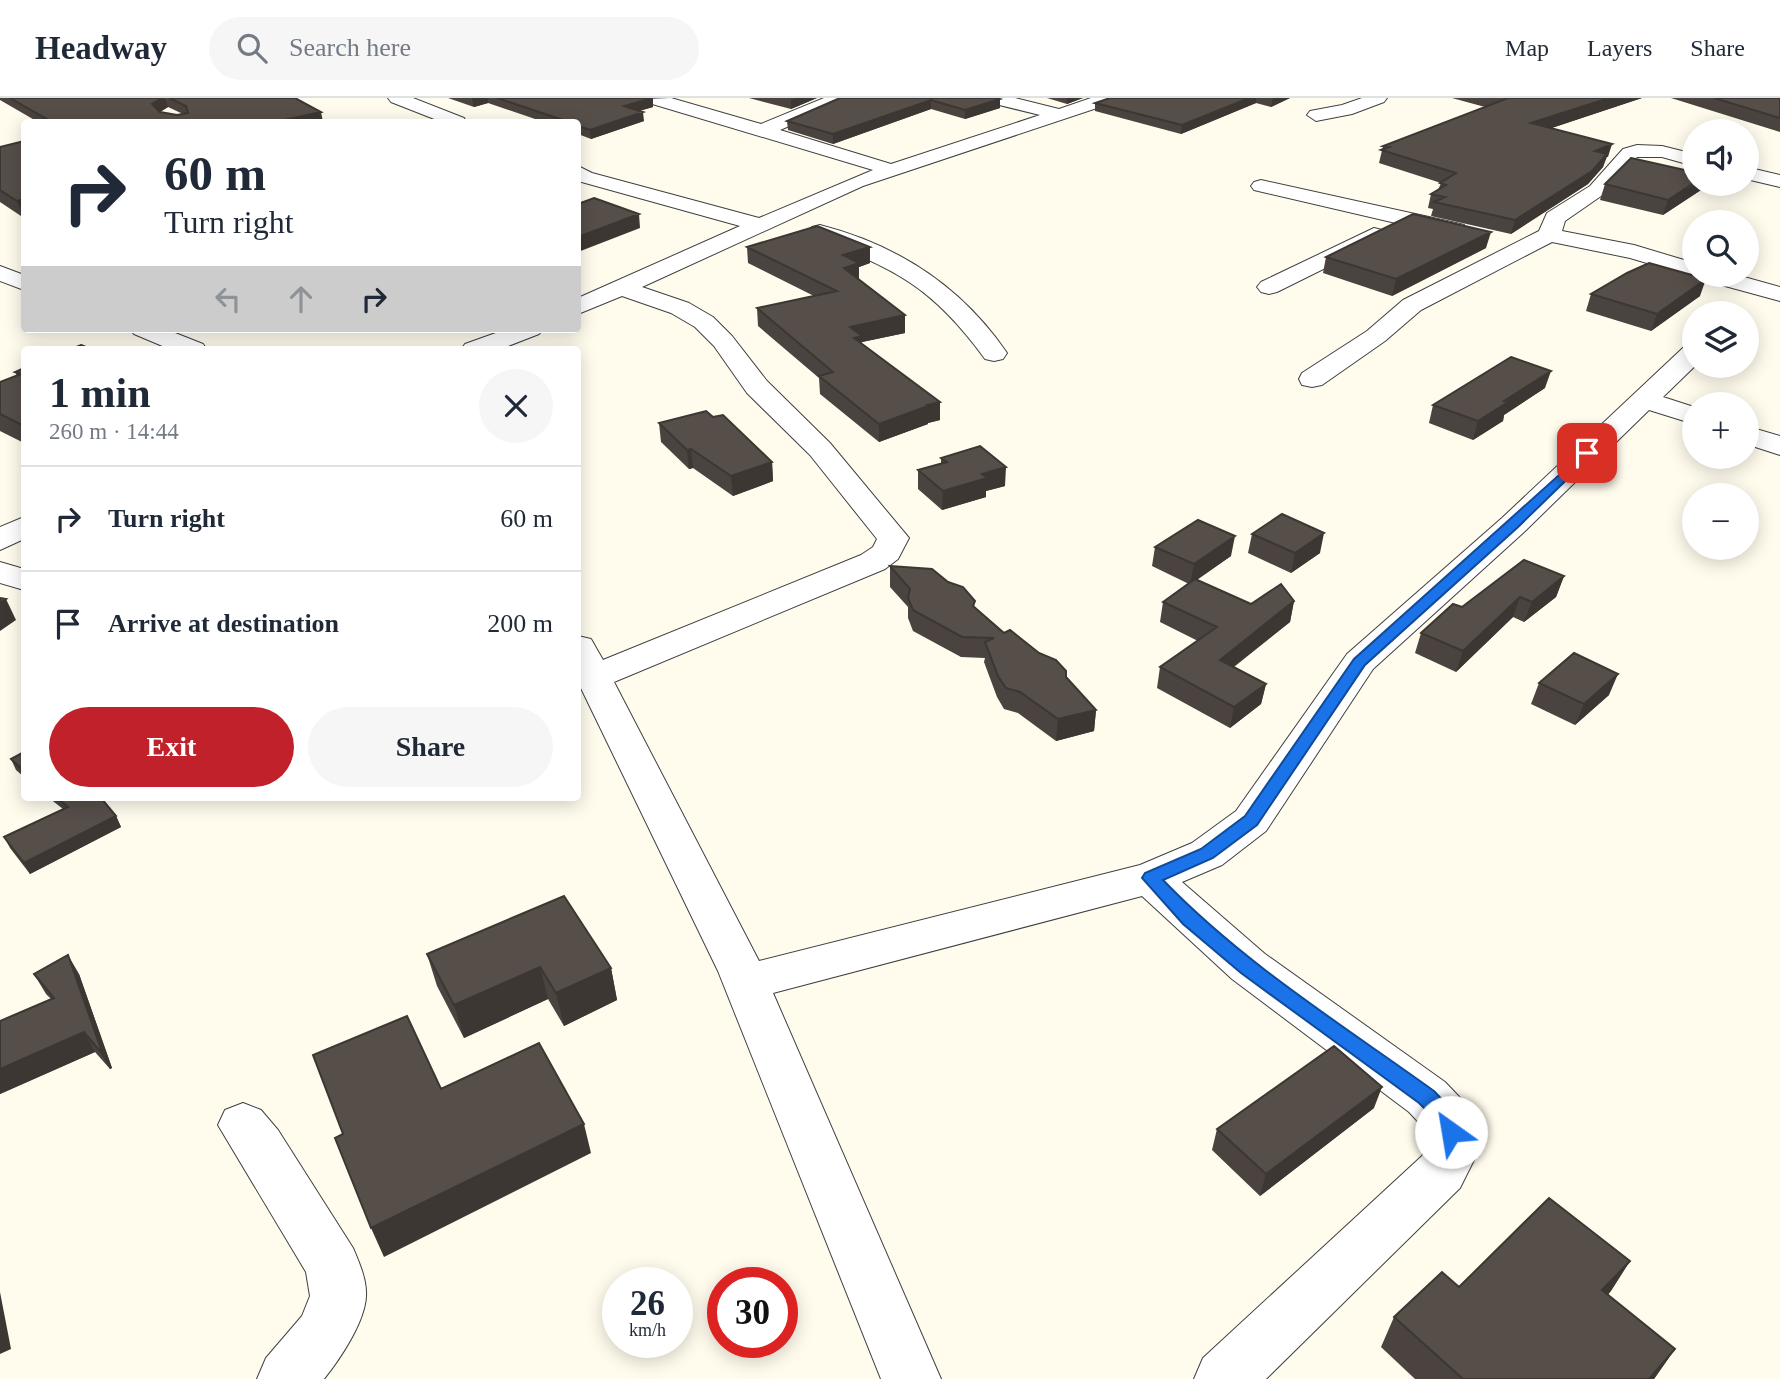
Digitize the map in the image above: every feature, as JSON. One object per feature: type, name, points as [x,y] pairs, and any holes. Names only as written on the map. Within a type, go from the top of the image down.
[{"type":"street","points":[[397,98],[450,119]]},
{"type":"street","points":[[655,98],[882,166],[887,171]]},
{"type":"street","points":[[761,131],[839,98]]},
{"type":"street","points":[[993,98],[1063,115]]},
{"type":"street","points":[[581,306],[766,220],[887,171],[1109,98]]},
{"type":"street","points":[[1316,115],[1359,107],[1378,98]]},
{"type":"street","points":[[1549,235],[1555,218],[1597,190],[1630,153],[1637,150],[1655,151],[1682,157]]},
{"type":"street","points":[[581,175],[766,220],[863,248],[907,268],[972,322],[995,353]]},
{"type":"street","points":[[1759,176],[1780,181]]},
{"type":"street","points":[[1261,186],[1472,234]]},
{"type":"street","points":[[1269,287],[1407,219]]},
{"type":"street","points":[[1312,379],[1376,337],[1412,305],[1549,235],[1634,252],[1682,266]]},
{"type":"street","points":[[1494,240],[1525,247]]},
{"type":"street","points":[[0,263],[21,256]]},
{"type":"street","points":[[0,274],[21,282]]},
{"type":"street","points":[[581,286],[612,290],[680,308],[704,322],[723,341],[757,387],[820,449],[894,537],[887,552],[873,562],[585,662],[745,982],[911,1379]]},
{"type":"street","points":[[153,333],[184,346]]},
{"type":"street","points":[[485,346],[519,333]]},
{"type":"street","points":[[745,982],[1151,878],[1207,854],[1251,821],[1360,662],[1513,525],[1682,363]]},
{"type":"street","points":[[1643,399],[1682,412]]},
{"type":"street","points":[[1759,439],[1780,446]]},
{"type":"street","points":[[0,540],[21,528]]},
{"type":"street","points":[[0,572],[21,579]]},
{"type":"street","points":[[1151,878],[1190,919],[1247,968],[1427,1097],[1447,1118],[1455,1146],[1441,1172],[1224,1379]]},
{"type":"street","points":[[243,1125],[260,1146],[332,1266],[338,1296],[325,1333],[287,1379]]},
{"type":"building","points":[[10,98],[162,98],[152,104],[160,112],[177,115],[188,113],[186,106],[169,98],[295,98],[321,112],[289,119],[47,119]]},
{"type":"building","points":[[497,98],[653,98],[624,106],[643,112],[590,130],[581,127],[581,119],[560,119]]},
{"type":"building","points":[[840,98],[1000,99],[965,110],[931,100],[833,134],[787,121]]},
{"type":"building","points":[[1110,98],[1249,98],[1182,125],[1095,103]]},
{"type":"building","points":[[1504,98],[1609,98],[1531,123],[1612,144],[1595,151],[1607,154],[1592,171],[1515,220],[1434,202],[1445,197],[1431,194],[1446,185],[1440,183],[1456,173],[1381,150],[1389,147],[1383,146],[1506,99]]},
{"type":"building","points":[[1714,98],[1780,98],[1780,118]]},
{"type":"building","points":[[21,142],[21,200],[17,201],[0,190],[0,147]]},
{"type":"building","points":[[1631,158],[1682,169],[1682,191],[1668,200],[1605,184]]},
{"type":"building","points":[[594,198],[639,214],[581,236],[581,203]]},
{"type":"building","points":[[1413,214],[1491,232],[1396,279],[1326,257]]},
{"type":"building","points":[[817,226],[870,247],[843,255],[859,263],[844,268],[905,315],[850,327],[862,336],[854,338],[940,402],[879,424],[819,376],[833,372],[757,308],[837,291],[747,247]]},
{"type":"building","points":[[1649,263],[1682,272],[1682,287],[1695,287],[1657,314],[1591,294]]},
{"type":"building","points":[[1511,357],[1551,371],[1478,421],[1433,405]]},
{"type":"building","points":[[21,374],[21,424],[0,414],[0,382]]},
{"type":"building","points":[[706,411],[713,417],[723,415],[772,462],[731,476],[691,449],[687,450],[659,423]]},
{"type":"building","points":[[980,446],[1006,467],[982,474],[987,478],[943,491],[918,470],[947,462],[941,458]]},
{"type":"building","points":[[1282,514],[1324,533],[1295,553],[1252,534]]},
{"type":"building","points":[[1198,520],[1235,536],[1194,564],[1155,547]]},
{"type":"building","points":[[1524,560],[1564,576],[1532,602],[1520,597],[1463,651],[1421,633],[1453,604],[1462,607]]},
{"type":"building","points":[[890,566],[932,569],[948,582],[963,587],[975,601],[973,606],[1004,633],[1010,630],[1039,653],[1056,660],[1066,671],[1066,677],[1096,710],[1058,719],[1020,692],[1006,688],[998,676],[985,642],[994,638],[962,637],[913,610],[908,598],[910,589]]},
{"type":"building","points":[[1195,579],[1251,604],[1281,584],[1294,601],[1220,660],[1266,684],[1234,707],[1160,667],[1217,627],[1163,602]]},
{"type":"building","points":[[1574,653],[1618,674],[1584,704],[1539,683]]},
{"type":"building","points":[[21,754],[21,768],[11,759]]},
{"type":"building","points":[[61,801],[104,801],[116,816],[24,863],[4,837],[68,807]]},
{"type":"building","points":[[564,896],[611,968],[556,993],[540,967],[454,1005],[427,954]]},
{"type":"building","points":[[68,955],[101,1049],[99,1050],[84,1032],[0,1069],[0,1021],[54,998],[34,974]]},
{"type":"building","points":[[407,1016],[441,1089],[539,1043],[584,1124],[371,1228],[335,1138],[343,1134],[313,1055]]},
{"type":"building","points":[[1334,1046],[1382,1087],[1266,1174],[1217,1129]]},
{"type":"building","points":[[1549,1198],[1630,1261],[1602,1290],[1675,1349],[1649,1379],[1463,1379],[1394,1317],[1442,1272],[1459,1287]]},
{"type":"route","points":[[1451,1132],[1447,1118],[1427,1097],[1247,968],[1190,919],[1151,878],[1207,854],[1251,821],[1360,662],[1513,525],[1587,453]]}]
